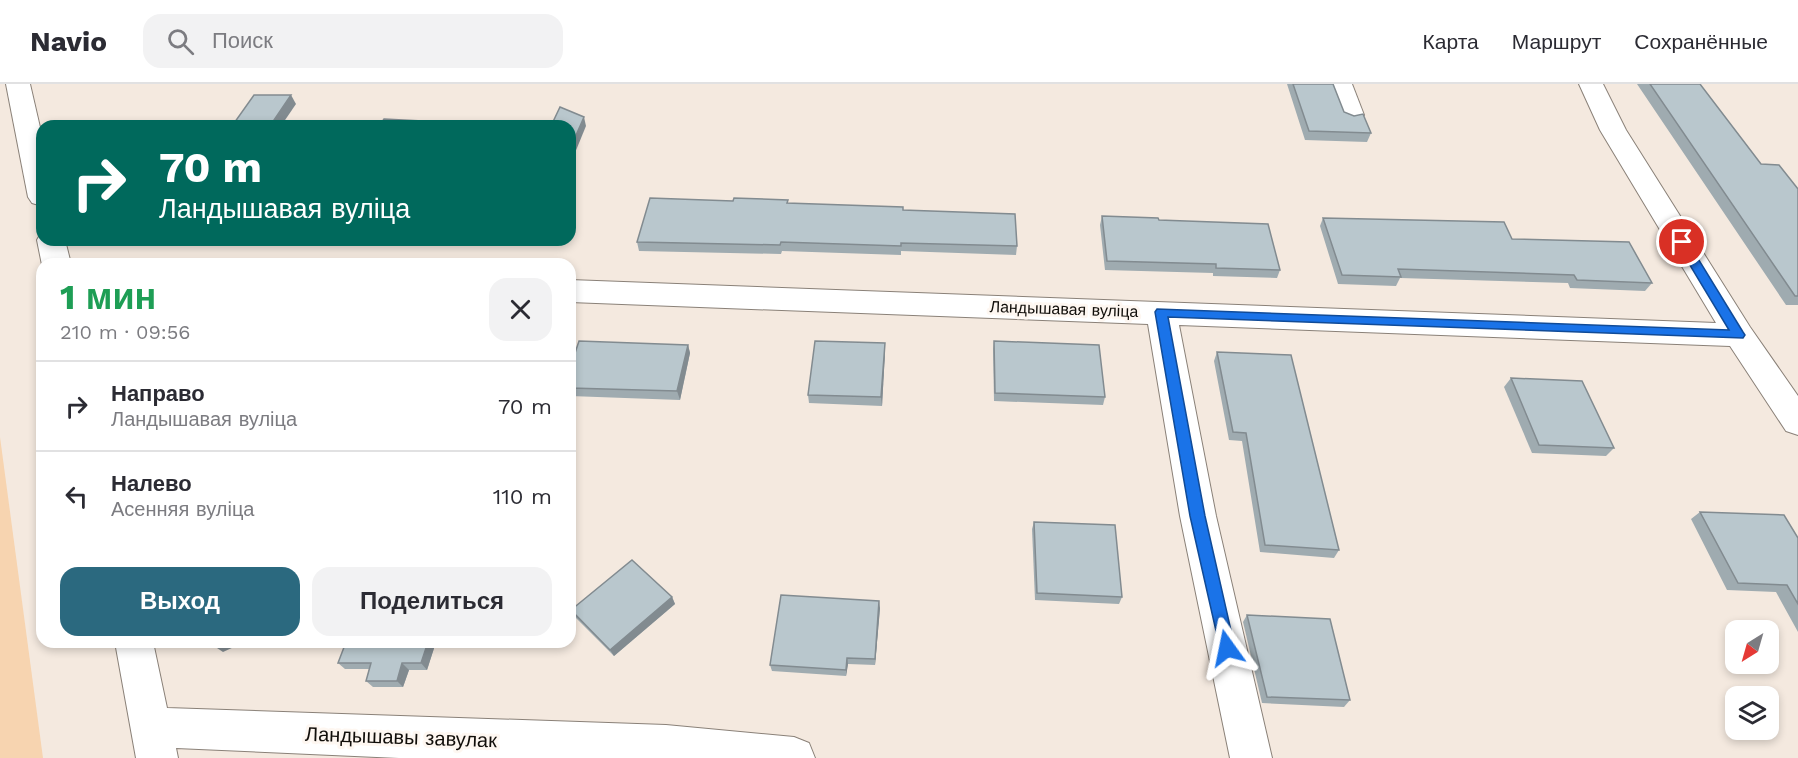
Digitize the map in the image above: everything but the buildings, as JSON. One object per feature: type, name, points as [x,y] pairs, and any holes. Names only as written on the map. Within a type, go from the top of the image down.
[{"type":"street","points":[[18,84],[36,168]]},
{"type":"street","points":[[1340,84],[1351,115]]},
{"type":"street","points":[[1591,84],[1613,130],[1739,335],[1798,422]]},
{"type":"street","name":"Ландышавая вуліца","points":[[576,291],[1739,335]]},
{"type":"street","points":[[1161,312],[1198,516],[1251,758]]},
{"type":"street","points":[[135,648],[154,742]]},
{"type":"street","name":"Ландышавы завулак","points":[[154,742],[379,737],[666,746],[794,758]]},
{"type":"shaded area","points":[[0,437],[43,758],[0,758]]},
{"type":"route","points":[[1227,648],[1198,516],[1161,312],[1739,335],[1682,242]]}]
